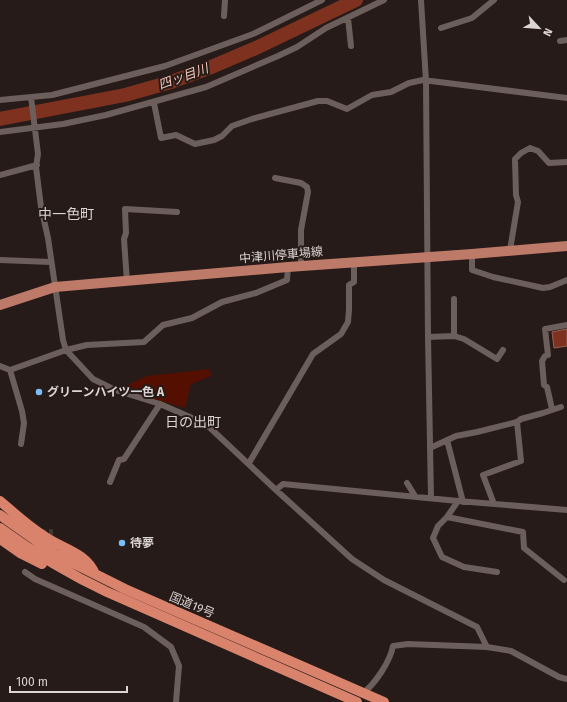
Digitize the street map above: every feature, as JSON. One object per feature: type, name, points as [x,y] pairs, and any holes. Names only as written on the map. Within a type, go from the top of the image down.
[{"type":"highway","points":[[0,501],[44,536],[59,546],[83,557],[92,567],[95,574]]},
{"type":"highway","name":"国道19号","points":[[0,515],[56,554],[95,574],[167,609],[322,674],[384,702]]},
{"type":"highway","name":"国道19号","points":[[0,528],[36,554],[76,577],[150,612],[355,701]]},
{"type":"highway","points":[[0,540],[20,553],[61,574],[76,577]]},
{"type":"main road","name":"中津川停車場線","points":[[0,305],[55,287],[288,267],[567,246]]},
{"type":"street","points":[[224,16],[225,0]]},
{"type":"street","points":[[304,0],[309,6]]},
{"type":"street","points":[[0,100],[52,95],[165,66],[253,34],[322,0]]},
{"type":"street","points":[[0,132],[36,128],[106,115],[206,87],[297,47],[326,28],[384,0]]},
{"type":"street","points":[[422,0],[426,81],[431,498]]},
{"type":"street","points":[[441,28],[472,18],[494,0]]},
{"type":"street","points":[[348,18],[351,46]]},
{"type":"street","points":[[560,41],[567,40]]},
{"type":"street","points":[[154,102],[161,138],[176,135],[195,144],[214,140],[222,136],[232,126],[268,115],[327,101],[347,109],[372,95],[391,92],[409,83],[423,80],[567,98]]},
{"type":"street","points":[[31,97],[36,128],[38,154],[37,165],[41,207],[48,238],[50,262],[66,350],[93,379],[116,390],[160,404],[206,424],[352,559],[384,580],[477,627],[487,647]]},
{"type":"street","points":[[510,250],[518,202],[516,195],[515,159],[521,153],[530,148],[538,152],[549,163],[567,162]]},
{"type":"street","points":[[0,175],[37,165]]},
{"type":"street","points":[[275,178],[302,184],[307,187],[308,192],[301,230],[301,266]]},
{"type":"street","points":[[127,282],[124,239],[126,233],[125,209],[177,212]]},
{"type":"street","points":[[472,254],[472,270],[493,277],[543,288],[550,287],[567,280]]},
{"type":"street","points":[[0,260],[50,262]]},
{"type":"street","points":[[249,463],[313,354],[341,334],[348,322],[348,285],[354,282],[354,262]]},
{"type":"street","points":[[0,366],[10,370],[66,350],[87,345],[144,342],[162,325],[192,318],[222,302],[256,293],[287,280],[288,267]]},
{"type":"street","points":[[454,299],[454,336]]},
{"type":"street","points":[[552,409],[547,387],[544,385],[542,361],[545,356],[548,355],[545,329],[567,325]]},
{"type":"street","points":[[428,337],[454,336],[464,339],[497,360],[503,350]]},
{"type":"street","points":[[10,370],[24,422],[20,444]]},
{"type":"street","points":[[110,482],[119,460],[124,459],[160,404]]},
{"type":"street","points":[[430,448],[456,436],[517,422],[520,419],[561,407]]},
{"type":"street","points":[[494,504],[483,475],[521,461],[517,422]]},
{"type":"street","points":[[447,440],[460,502]]},
{"type":"street","points":[[407,482],[415,496]]},
{"type":"street","points":[[276,490],[283,484],[415,496],[460,502],[567,510]]},
{"type":"street","points":[[460,502],[438,526],[433,538],[442,557],[464,567],[497,572]]},
{"type":"street","points":[[447,517],[524,532],[524,548],[564,580]]},
{"type":"street","points":[[25,572],[35,579],[144,627],[171,647],[179,666],[176,702]]},
{"type":"street","points":[[355,701],[384,668],[392,652],[393,646],[408,644],[487,647],[511,651],[559,677],[567,679]]},
{"type":"shaded area","points":[[567,329],[567,346],[554,348],[552,332]]},
{"type":"shaded area","points":[[210,369],[211,376],[191,384],[185,408],[119,389],[147,376]]},
{"type":"waterway","name":"四ッ目川","points":[[0,119],[125,95],[171,82],[256,48],[356,0]]},
{"type":"tunnel","points":[[40,533],[53,532]]},
{"type":"place","name":"グリーンハイツ一色 A","points":[[39,392]]},
{"type":"place","name":"待夢","points":[[122,543]]},
{"type":"district","name":"中一色町","points":[[66,214]]},
{"type":"district","name":"日の出町","points":[[193,422]]}]
